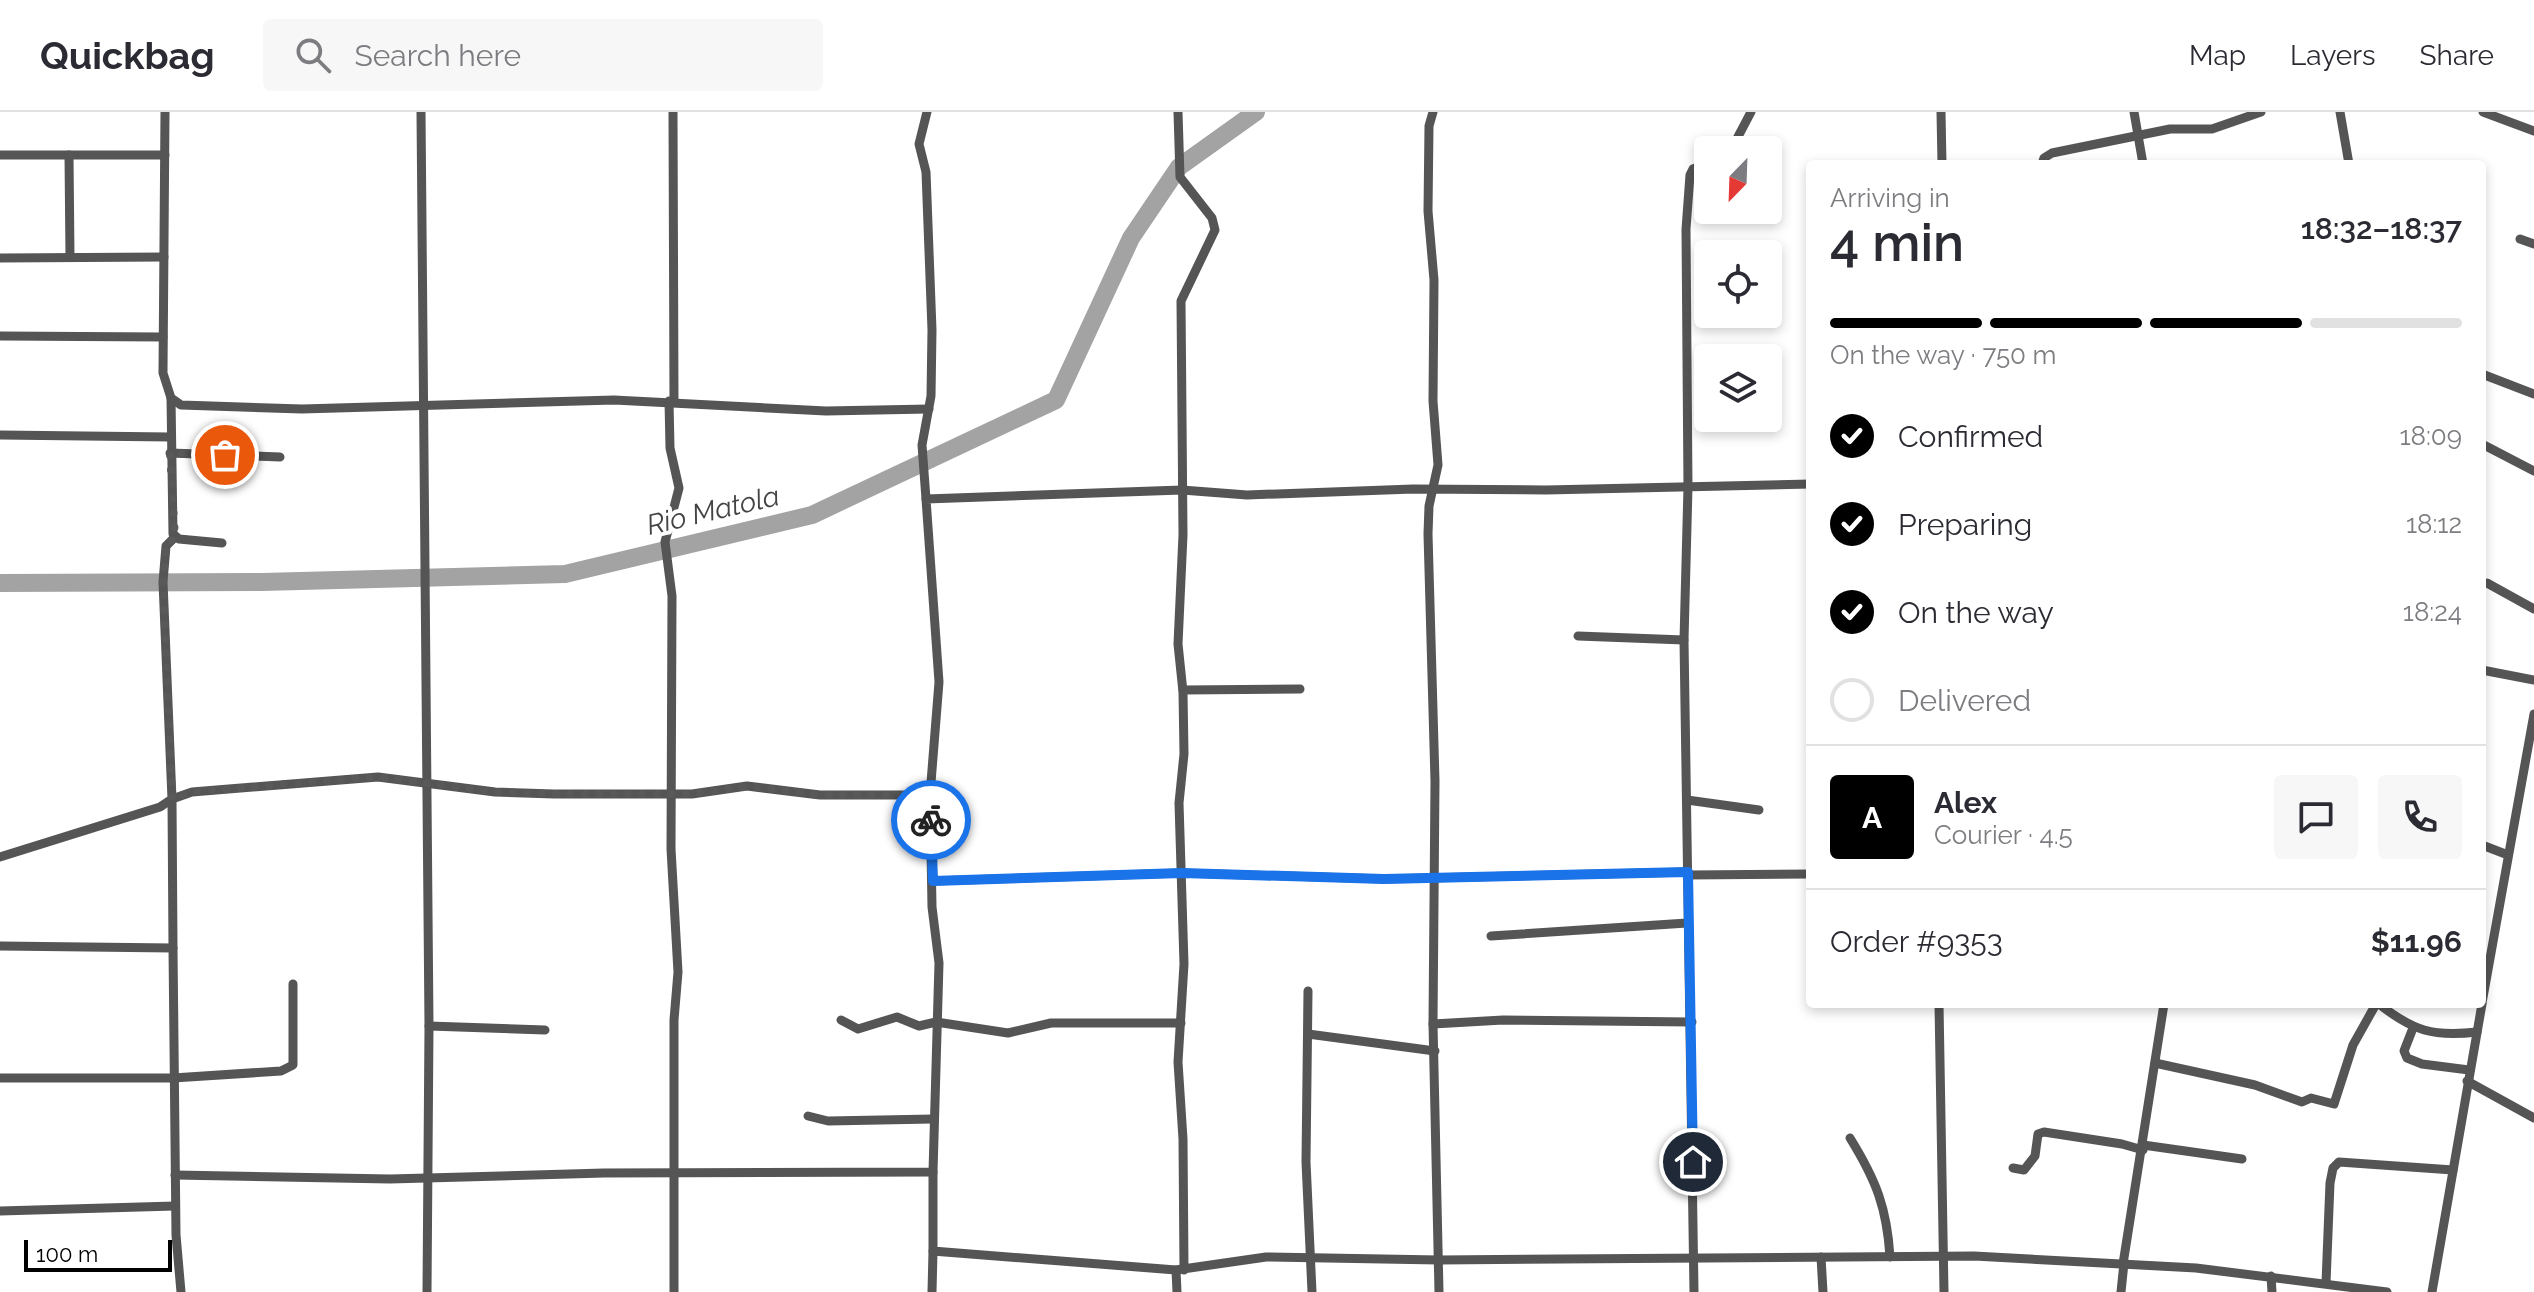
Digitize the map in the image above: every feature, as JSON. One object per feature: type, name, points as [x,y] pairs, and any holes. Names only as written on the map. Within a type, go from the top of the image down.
[{"type":"street","points":[[165,112],[163,373],[171,398],[170,453],[175,537],[166,546],[163,582],[172,799],[175,1206],[181,1292]]},
{"type":"street","points":[[421,112],[421,406],[429,1026],[427,1292]]},
{"type":"street","points":[[673,112],[670,448],[679,488],[665,542],[672,596],[671,849],[678,972],[674,1020],[674,1292]]},
{"type":"street","points":[[927,112],[919,144],[926,172],[932,318],[929,409],[922,445],[939,682],[930,795],[932,907],[939,963],[933,1119],[932,1292]]},
{"type":"street","points":[[1177,1292],[1186,1254],[1178,1062],[1182,873],[1179,803],[1184,754],[1183,690],[1178,644],[1182,490],[1181,301],[1215,230],[1212,218],[1180,177],[1178,112]]},
{"type":"street","points":[[1433,112],[1429,126],[1428,211],[1434,280],[1433,401],[1438,465],[1428,534],[1439,1292]]},
{"type":"street","points":[[1738,136],[1751,112]]},
{"type":"street","points":[[1941,112],[1942,160]]},
{"type":"street","points":[[2134,112],[2142,160]]},
{"type":"street","points":[[2043,160],[2052,153],[2170,129],[2212,129],[2261,112]]},
{"type":"street","points":[[2340,112],[2348,160]]},
{"type":"street","points":[[2483,112],[2499,114],[2534,131]]},
{"type":"street","points":[[0,155],[165,155]]},
{"type":"street","points":[[69,155],[70,257]]},
{"type":"street","points":[[1694,169],[1690,175],[1686,229],[1688,487],[1684,640],[1694,1292]]},
{"type":"street","points":[[2520,239],[2534,244]]},
{"type":"street","points":[[0,258],[164,257]]},
{"type":"street","points":[[0,336],[163,337]]},
{"type":"street","points":[[2486,376],[2534,394]]},
{"type":"street","points":[[171,398],[181,405],[244,408],[421,406],[519,401],[672,401],[826,411],[929,409]]},
{"type":"street","points":[[0,435],[170,437]]},
{"type":"street","points":[[2486,446],[2534,471]]},
{"type":"street","points":[[170,453],[280,457]]},
{"type":"street","points":[[926,499],[1182,490],[1247,495],[1806,484]]},
{"type":"street","points":[[175,537],[222,543]]},
{"type":"street","points":[[2487,583],[2534,609]]},
{"type":"street","points":[[1578,636],[1684,640]]},
{"type":"street","points":[[2486,671],[2534,680]]},
{"type":"street","points":[[1183,690],[1300,689]]},
{"type":"street","points":[[2486,980],[2534,714]]},
{"type":"street","points":[[0,857],[160,807],[192,792],[284,783],[378,777],[495,792],[692,794],[747,786],[820,795],[930,795]]},
{"type":"street","points":[[2520,790],[2522,780],[2534,780]]},
{"type":"street","points":[[1687,800],[1759,810]]},
{"type":"street","points":[[2486,847],[2508,855]]},
{"type":"street","points":[[933,881],[1182,873],[1232,877],[1806,874]]},
{"type":"street","points":[[1491,936],[1687,923]]},
{"type":"street","points":[[0,946],[173,948]]},
{"type":"street","points":[[0,1078],[259,1075],[293,1065],[293,984]]},
{"type":"street","points":[[1308,991],[1306,1162],[1312,1292]]},
{"type":"street","points":[[1939,1008],[1944,1292]]},
{"type":"street","points":[[2121,1292],[2163,1008]]},
{"type":"street","points":[[2155,1063],[2255,1085],[2302,1102],[2311,1098],[2334,1104],[2353,1045],[2375,1008]]},
{"type":"street","points":[[2383,1008],[2413,1028],[2455,1034],[2477,1032]]},
{"type":"street","points":[[2432,1292],[2481,1008]]},
{"type":"street","points":[[841,1020],[863,1029],[893,1018],[919,1026],[936,1022],[1008,1033],[1051,1023],[1181,1023]]},
{"type":"street","points":[[1433,1024],[1503,1020],[1692,1022]]},
{"type":"street","points":[[429,1026],[545,1030]]},
{"type":"street","points":[[2413,1028],[2404,1051],[2407,1058],[2468,1075],[2534,1118]]},
{"type":"street","points":[[1308,1034],[1435,1051]]},
{"type":"street","points":[[2455,1034],[2473,1051]]},
{"type":"street","points":[[808,1116],[828,1121],[933,1119]]},
{"type":"street","points":[[2013,1168],[2024,1170],[2030,1165],[2038,1134],[2044,1132],[2143,1148],[2242,1159]]},
{"type":"street","points":[[1850,1138],[1882,1200],[1888,1219],[1890,1257]]},
{"type":"street","points":[[2326,1283],[2330,1183],[2333,1168],[2339,1162],[2453,1170]]},
{"type":"street","points":[[175,1175],[933,1172]]},
{"type":"street","points":[[0,1211],[175,1206]]},
{"type":"street","points":[[933,1251],[1180,1270],[1266,1257],[1439,1260],[1944,1256],[2124,1264],[2271,1276],[2387,1292]]},
{"type":"street","points":[[1186,1254],[1197,1267]]},
{"type":"street","points":[[1821,1257],[1823,1292]]},
{"type":"street","points":[[2271,1276],[2272,1292]]},
{"type":"waterway","name":"Rio Matola","points":[[0,583],[262,582],[565,574],[812,515],[1056,400],[1131,238],[1179,167],[1256,112]]},
{"type":"way so far","points":[[225,455],[170,453],[175,537],[166,546],[163,582],[172,799],[192,792],[378,777],[463,785],[495,792],[589,795],[692,794],[747,786],[820,795],[930,795],[931,820]]},
{"type":"route","points":[[931,820],[933,881],[1182,873],[1232,877],[1384,879],[1688,872],[1693,1162]]}]
